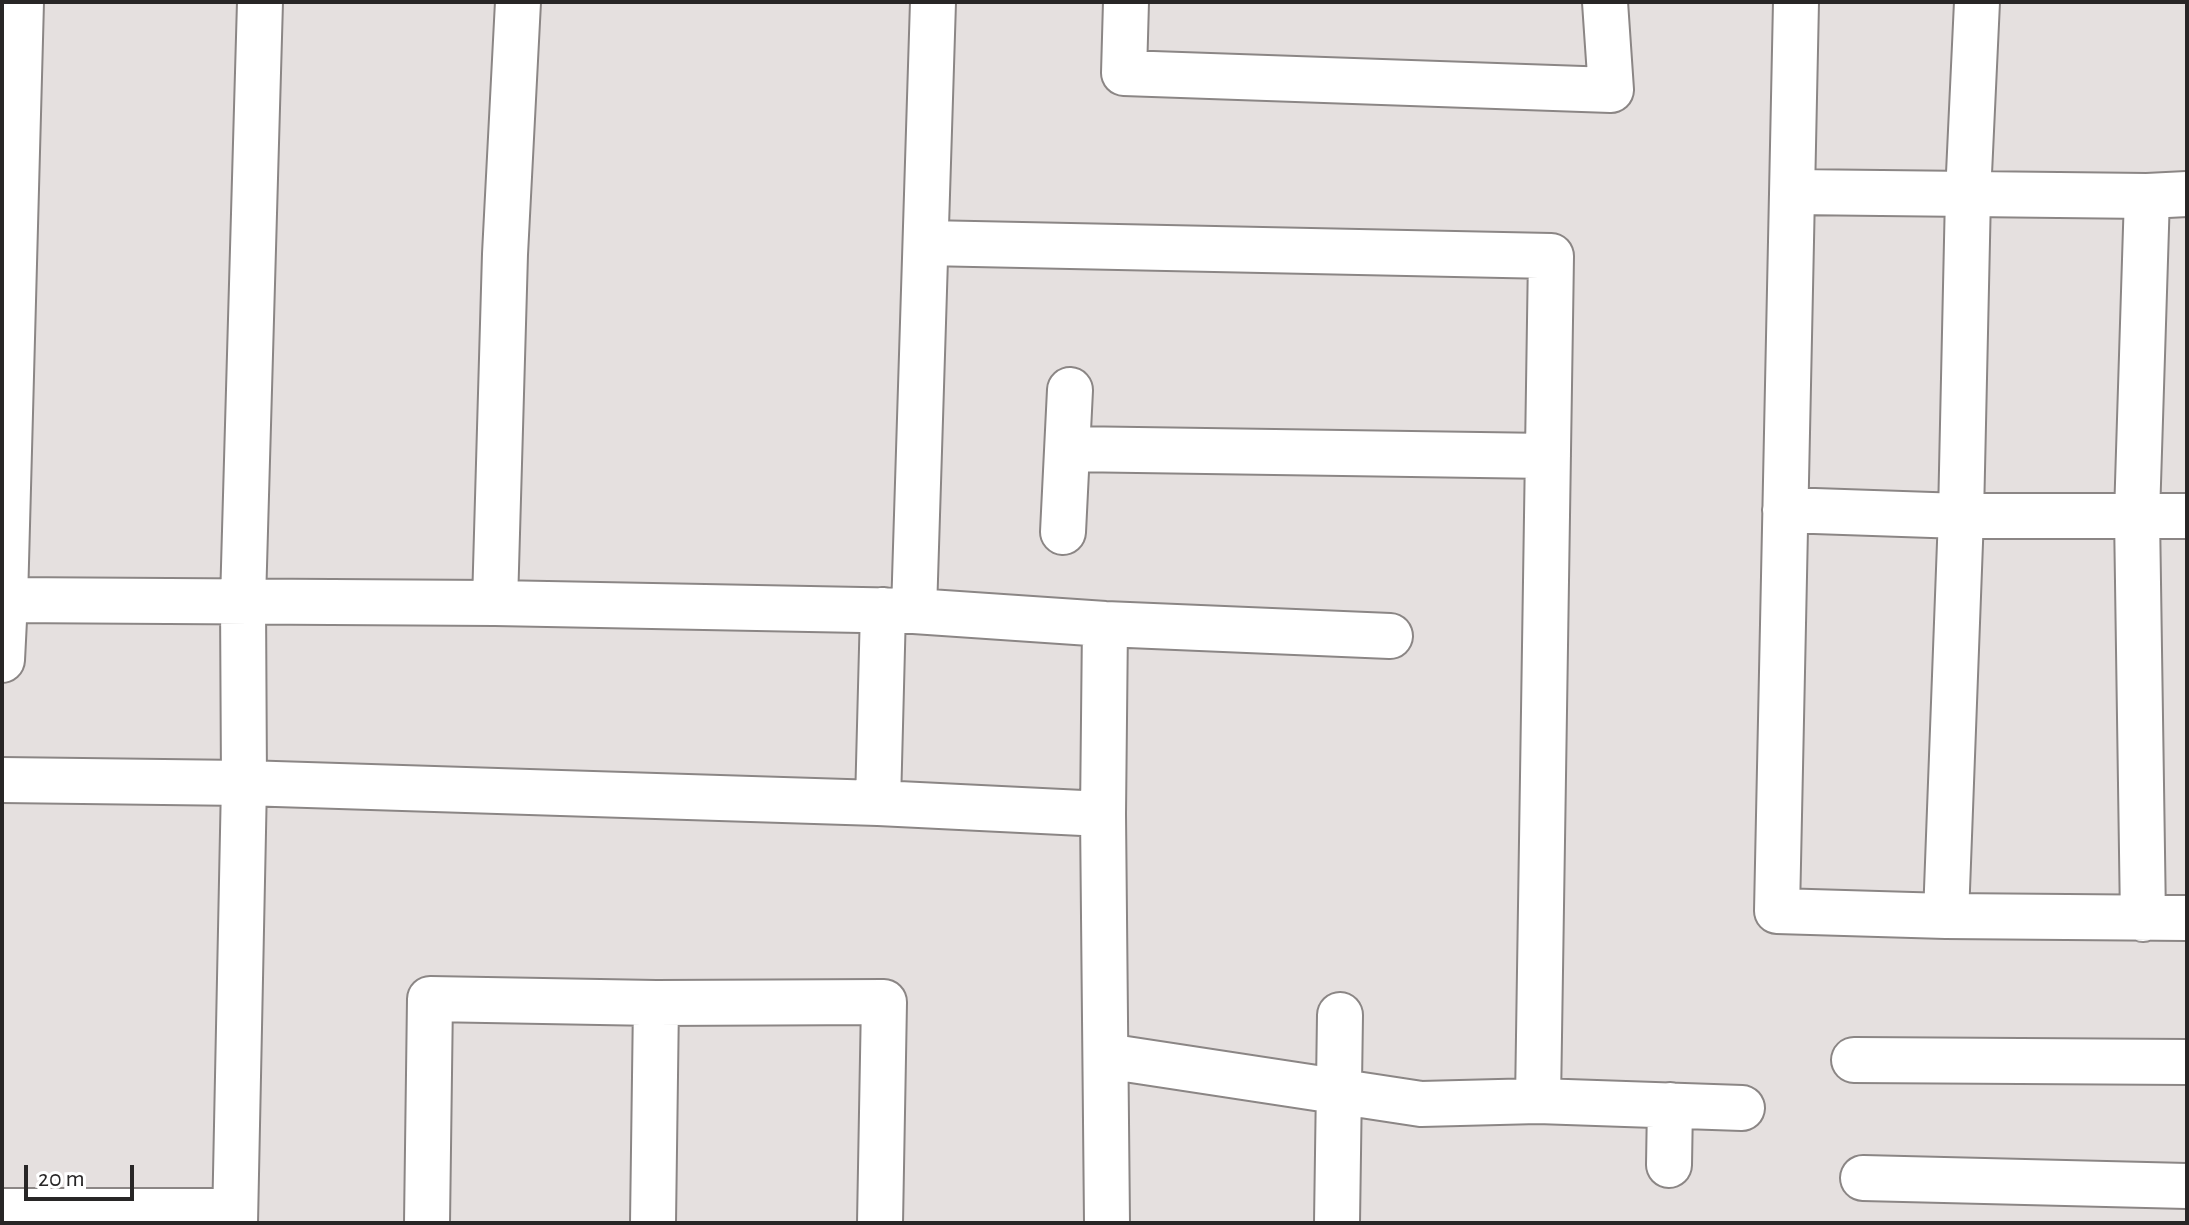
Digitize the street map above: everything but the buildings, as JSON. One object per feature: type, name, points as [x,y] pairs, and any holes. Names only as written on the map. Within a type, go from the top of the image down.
[{"type":"street","points":[[2,660],[21,2]]},
{"type":"street","points":[[2,1211],[235,1217],[244,783],[243,601],[260,2]]},
{"type":"street","points":[[495,603],[505,254],[518,2]]},
{"type":"street","points":[[878,803],[899,611],[926,243],[933,2]]},
{"type":"street","points":[[1126,2],[1124,73],[1611,90],[1605,2]]},
{"type":"street","points":[[1796,2],[1777,911],[2187,918]]},
{"type":"street","points":[[1946,916],[1961,516],[1968,195],[1977,2]]},
{"type":"street","points":[[1793,192],[2167,195],[2137,515],[2143,919]]},
{"type":"street","points":[[926,243],[1551,256],[1538,1101]]},
{"type":"street","points":[[1063,532],[1070,390]]},
{"type":"street","points":[[1069,449],[1548,456]]},
{"type":"street","points":[[1785,510],[1961,516],[2187,516]]},
{"type":"street","points":[[5,600],[495,603],[899,611],[1105,624],[1390,636]]},
{"type":"street","points":[[1105,624],[1103,814],[1107,1223]]},
{"type":"street","points":[[2,780],[244,783],[878,803],[1103,814]]},
{"type":"street","points":[[427,1223],[430,999],[656,1003],[884,1002],[880,1223]]},
{"type":"street","points":[[653,1223],[656,1003]]},
{"type":"street","points":[[1337,1223],[1340,1015]]},
{"type":"street","points":[[1106,1056],[1421,1104],[1538,1101],[1742,1108]]},
{"type":"street","points":[[1854,1060],[2187,1062]]},
{"type":"street","points":[[1669,1165],[1670,1105]]},
{"type":"street","points":[[1863,1178],[2187,1186]]}]
